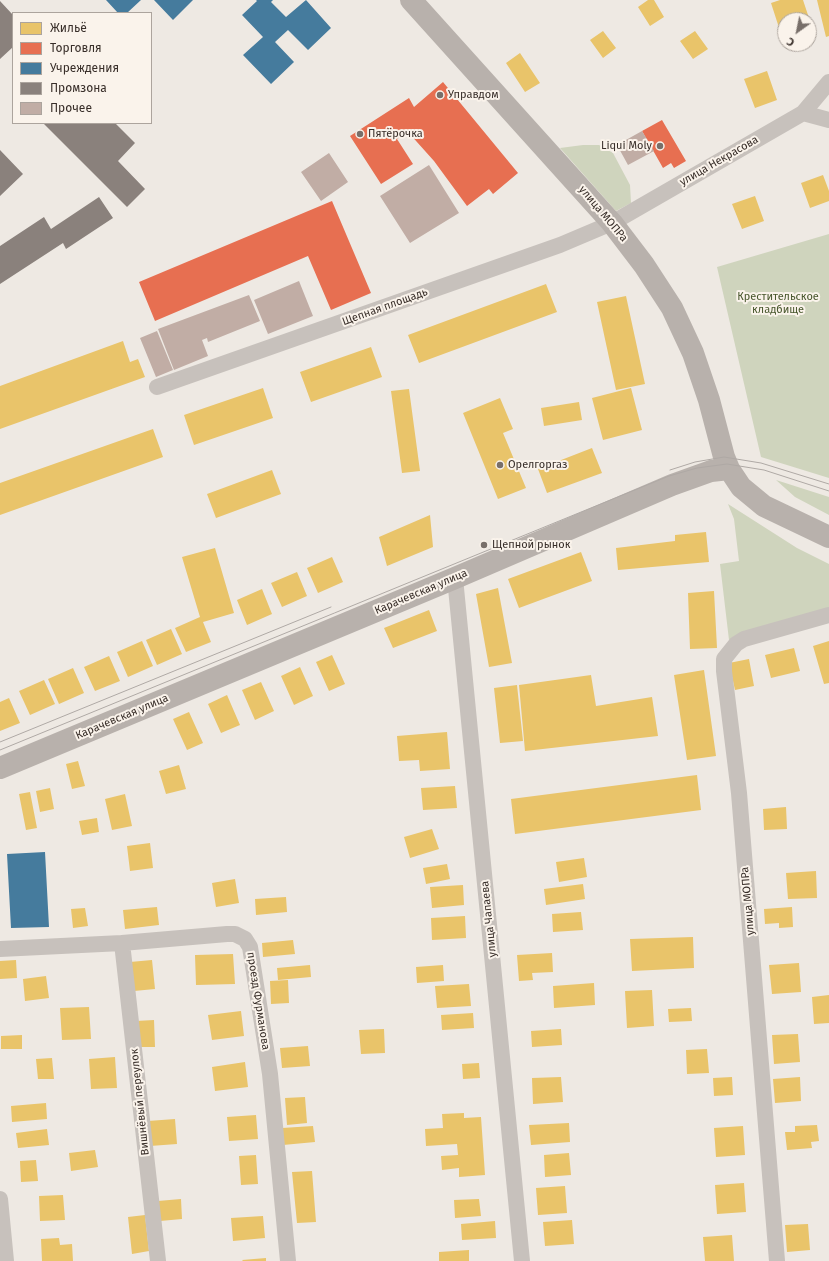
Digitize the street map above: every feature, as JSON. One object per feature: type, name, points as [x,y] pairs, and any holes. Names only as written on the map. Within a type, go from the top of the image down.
[{"type":"street","name":"улица МОПРа","points":[[411,0],[612,223],[644,265],[672,308],[693,353],[709,400],[728,469]]},
{"type":"street","points":[[829,82],[803,113],[829,120]]},
{"type":"street","name":"улица Некрасова","points":[[612,223],[803,113]]},
{"type":"street","name":"Щепная площадь","points":[[157,386],[560,245],[612,223]]},
{"type":"street","points":[[728,469],[741,487],[764,506],[829,537]]},
{"type":"street","name":"Карачевская улица","points":[[0,768],[455,578],[672,485],[711,471],[728,469]]},
{"type":"street","name":"улица Чапаева","points":[[455,578],[522,1261]]},
{"type":"street","name":"улица МОПРа","points":[[776,1261],[740,801],[724,671],[724,659],[736,644],[744,639],[829,615]]},
{"type":"street","name":"проезд Фурманова","points":[[0,949],[122,943],[226,934],[236,934],[245,939],[250,947],[270,1074],[288,1261]]},
{"type":"street","name":"Вишнёвый переулок","points":[[122,943],[158,1261]]},
{"type":"street","points":[[0,1199],[6,1261]]},
{"type":"green space","points":[[583,145],[599,145],[613,153],[630,185],[631,203],[616,211],[560,148]]},
{"type":"green space","name":"Крестительское кладбище","points":[[829,234],[829,478],[761,457],[717,267]]},
{"type":"green space","points":[[776,480],[829,497],[829,515],[795,497]]},
{"type":"green space","points":[[728,504],[797,548],[829,564],[829,609],[729,640],[720,564],[739,561],[734,519]]},
{"type":"building: Жильё","points":[[648,0],[654,0],[664,17],[650,26],[638,7]]},
{"type":"building: Жильё","points":[[780,0],[803,0],[807,12],[777,12],[777,22],[771,3]]},
{"type":"building: Жильё","points":[[817,0],[829,0],[829,36],[826,37]]},
{"type":"building: Жильё","points":[[603,31],[616,48],[603,58],[590,40]]},
{"type":"building: Жильё","points":[[695,31],[708,49],[693,59],[680,41]]},
{"type":"building: Жильё","points":[[520,53],[540,83],[525,92],[506,63]]},
{"type":"building: Жильё","points":[[767,71],[777,100],[755,108],[744,79]]},
{"type":"building: Жильё","points":[[823,175],[829,191],[829,201],[810,208],[801,183]]},
{"type":"building: Жильё","points":[[755,196],[764,221],[742,229],[732,204]]},
{"type":"building: Жильё","points":[[546,284],[557,312],[419,363],[408,335]]},
{"type":"building: Жильё","points":[[626,296],[645,384],[616,390],[597,302]]},
{"type":"building: Жильё","points":[[123,341],[130,362],[138,359],[145,377],[0,429],[0,386]]},
{"type":"building: Жильё","points":[[371,347],[382,377],[311,402],[300,372]]},
{"type":"building: Жильё","points":[[263,388],[273,418],[194,445],[184,415]]},
{"type":"building: Жильё","points":[[631,388],[642,430],[603,440],[592,398]]},
{"type":"building: Жильё","points":[[409,389],[420,471],[402,473],[391,391]]},
{"type":"building: Жильё","name":"Орелгоргаз","points":[[500,398],[513,429],[503,433],[526,488],[498,499],[463,413]]},
{"type":"building: Жильё","points":[[579,402],[582,420],[544,426],[541,408]]},
{"type":"building: Жильё","points":[[153,429],[163,457],[0,515],[0,483]]},
{"type":"building: Жильё","points":[[592,448],[602,473],[547,493],[538,469]]},
{"type":"building: Жильё","points":[[272,470],[281,494],[216,518],[207,494]]},
{"type":"building: Жильё","points":[[430,515],[433,547],[387,566],[379,537]]},
{"type":"building: Жильё","points":[[706,532],[709,562],[618,570],[616,548],[675,541],[675,535]]},
{"type":"building: Жильё","points":[[215,548],[234,613],[203,622],[211,642],[186,652],[175,628],[200,617],[182,557]]},
{"type":"building: Жильё","points":[[581,552],[592,581],[519,608],[508,579]]},
{"type":"building: Жильё","points":[[332,557],[343,582],[318,593],[307,568]]},
{"type":"building: Жильё","points":[[297,572],[307,596],[282,607],[271,583]]},
{"type":"building: Жильё","points":[[498,588],[512,663],[489,667],[476,594]]},
{"type":"building: Жильё","points":[[262,589],[272,614],[247,625],[237,600]]},
{"type":"building: Жильё","points":[[714,591],[717,648],[690,649],[688,593]]},
{"type":"building: Жильё","points":[[429,610],[437,631],[393,648],[384,628]]},
{"type":"building: Жильё","points":[[171,629],[182,654],[157,665],[146,640]]},
{"type":"building: Жильё","points":[[142,641],[153,666],[128,677],[117,652]]},
{"type":"building: Жильё","points":[[829,641],[829,683],[824,684],[813,646]]},
{"type":"building: Жильё","points":[[794,648],[800,671],[771,678],[765,655]]},
{"type":"building: Жильё","points":[[332,655],[345,684],[329,691],[316,662]]},
{"type":"building: Жильё","points":[[109,656],[120,681],[95,691],[84,667]]},
{"type":"building: Жильё","points":[[749,659],[754,686],[735,690],[729,663]]},
{"type":"building: Жильё","points":[[300,667],[313,696],[294,705],[281,676]]},
{"type":"building: Жильё","points":[[73,668],[84,693],[59,704],[48,679]]},
{"type":"building: Жильё","points":[[704,670],[716,756],[687,760],[674,675]]},
{"type":"building: Жильё","points":[[591,675],[596,706],[652,697],[658,736],[525,751],[519,685]]},
{"type":"building: Жильё","points":[[44,680],[55,704],[30,715],[19,691]]},
{"type":"building: Жильё","points":[[261,682],[274,711],[255,720],[242,690]]},
{"type":"building: Жильё","points":[[517,685],[523,741],[500,743],[494,688]]},
{"type":"building: Жильё","points":[[227,695],[240,725],[221,733],[208,704]]},
{"type":"building: Жильё","points":[[9,698],[20,723],[0,731],[0,702]]},
{"type":"building: Жильё","points":[[189,712],[203,743],[187,750],[173,719]]},
{"type":"building: Жильё","points":[[447,732],[450,769],[420,771],[419,760],[399,761],[397,736]]},
{"type":"building: Жильё","points":[[78,761],[85,786],[72,789],[66,764]]},
{"type":"building: Жильё","points":[[179,765],[186,789],[166,794],[159,771]]},
{"type":"building: Жильё","points":[[697,775],[701,810],[515,834],[511,799]]},
{"type":"building: Жильё","points":[[455,786],[457,808],[423,810],[421,788]]},
{"type":"building: Жильё","points":[[50,788],[54,809],[40,812],[36,791]]},
{"type":"building: Жильё","points":[[30,792],[37,828],[26,830],[19,794]]},
{"type":"building: Жильё","points":[[125,794],[132,826],[112,830],[105,799]]},
{"type":"building: Жильё","points":[[786,807],[787,829],[764,830],[763,809]]},
{"type":"building: Жильё","points":[[97,818],[99,832],[82,835],[79,821]]},
{"type":"building: Жильё","points":[[432,829],[439,849],[410,858],[404,837]]},
{"type":"building: Жильё","points":[[150,843],[153,868],[130,871],[127,846]]},
{"type":"building: Жильё","points":[[584,858],[587,877],[559,882],[556,862]]},
{"type":"building: Жильё","points":[[447,864],[450,879],[426,884],[423,868]]},
{"type":"building: Жильё","points":[[816,871],[817,898],[788,899],[786,873]]},
{"type":"building: Жильё","points":[[235,879],[239,903],[216,907],[212,883]]},
{"type":"building: Жильё","points":[[583,884],[585,899],[546,905],[544,889]]},
{"type":"building: Жильё","points":[[463,885],[464,905],[432,908],[430,887]]},
{"type":"building: Жильё","points":[[286,897],[287,912],[256,915],[255,899]]},
{"type":"building: Жильё","points":[[157,907],[159,925],[125,929],[123,910]]},
{"type":"building: Жильё","points":[[792,907],[793,927],[779,928],[779,923],[765,924],[764,909]]},
{"type":"building: Жильё","points":[[85,908],[88,926],[73,928],[71,909]]},
{"type":"building: Жильё","points":[[581,912],[583,930],[553,932],[552,914]]},
{"type":"building: Жильё","points":[[465,916],[466,938],[432,940],[431,918]]},
{"type":"building: Жильё","points":[[693,937],[694,968],[632,971],[630,939]]},
{"type":"building: Жильё","points":[[293,940],[295,954],[263,957],[262,943]]},
{"type":"building: Жильё","points":[[552,953],[553,972],[532,973],[533,980],[519,981],[517,955]]},
{"type":"building: Жильё","points":[[233,954],[235,984],[196,985],[195,955]]},
{"type":"building: Жильё","points":[[16,960],[17,978],[0,979],[0,961]]},
{"type":"building: Жильё","points":[[152,960],[155,989],[134,991],[130,962]]},
{"type":"building: Жильё","points":[[799,963],[801,992],[772,994],[769,965]]},
{"type":"building: Жильё","points":[[310,965],[311,977],[278,980],[277,968]]},
{"type":"building: Жильё","points":[[443,965],[444,981],[417,983],[416,967]]},
{"type":"building: Жильё","points":[[46,976],[49,998],[25,1001],[23,979]]},
{"type":"building: Жильё","points":[[288,980],[289,1003],[271,1004],[270,981]]},
{"type":"building: Жильё","points":[[594,983],[595,1005],[554,1008],[553,986]]},
{"type":"building: Жильё","points":[[469,984],[471,1006],[437,1008],[435,986]]},
{"type":"building: Жильё","points":[[652,990],[654,1026],[627,1028],[625,991]]},
{"type":"building: Жильё","points":[[829,995],[829,1023],[814,1024],[812,997]]},
{"type":"building: Жильё","points":[[89,1007],[91,1039],[62,1040],[60,1008]]},
{"type":"building: Жильё","points":[[691,1008],[692,1021],[669,1022],[668,1009]]},
{"type":"building: Жильё","points":[[241,1011],[244,1036],[212,1040],[208,1015]]},
{"type":"building: Жильё","points":[[473,1013],[474,1028],[442,1030],[441,1015]]},
{"type":"building: Жильё","points":[[154,1020],[155,1047],[137,1047],[136,1021]]},
{"type":"building: Жильё","points":[[384,1029],[385,1053],[361,1054],[359,1030]]},
{"type":"building: Жильё","points":[[561,1029],[562,1045],[532,1047],[531,1031]]},
{"type":"building: Жильё","points":[[798,1034],[800,1062],[774,1064],[772,1035]]},
{"type":"building: Жильё","points":[[22,1035],[22,1049],[1,1049],[1,1036]]},
{"type":"building: Жильё","points":[[308,1046],[310,1066],[282,1068],[280,1048]]},
{"type":"building: Жильё","points":[[707,1049],[709,1073],[687,1074],[686,1050]]},
{"type":"building: Жильё","points":[[115,1057],[117,1088],[91,1089],[89,1059]]},
{"type":"building: Жильё","points":[[52,1058],[54,1079],[38,1079],[36,1059]]},
{"type":"building: Жильё","points":[[245,1062],[248,1087],[215,1091],[212,1067]]},
{"type":"building: Жильё","points":[[479,1063],[480,1078],[463,1079],[462,1064]]},
{"type":"building: Жильё","points":[[561,1077],[563,1102],[533,1104],[532,1078]]},
{"type":"building: Жильё","points":[[732,1077],[733,1095],[714,1096],[713,1078]]},
{"type":"building: Жильё","points":[[800,1077],[801,1101],[775,1103],[773,1079]]},
{"type":"building: Жильё","points":[[305,1097],[307,1123],[287,1125],[285,1098]]},
{"type":"building: Жильё","points":[[46,1103],[47,1119],[12,1122],[11,1106]]},
{"type":"building: Жильё","points":[[464,1113],[464,1118],[481,1117],[485,1175],[459,1177],[459,1168],[442,1170],[441,1156],[458,1155],[457,1144],[426,1146],[425,1129],[443,1128],[442,1114]]},
{"type":"building: Жильё","points":[[256,1115],[258,1139],[229,1141],[227,1117]]},
{"type":"building: Жильё","points":[[175,1119],[177,1144],[150,1146],[148,1121]]},
{"type":"building: Жильё","points":[[569,1123],[570,1142],[531,1145],[529,1125]]},
{"type":"building: Жильё","points":[[817,1125],[819,1141],[811,1142],[812,1148],[787,1150],[785,1132],[795,1132],[795,1126]]},
{"type":"building: Жильё","points":[[313,1126],[315,1142],[283,1145],[282,1128]]},
{"type":"building: Жильё","points":[[743,1126],[745,1155],[716,1157],[714,1128]]},
{"type":"building: Жильё","points":[[47,1129],[49,1145],[18,1148],[16,1133]]},
{"type":"building: Жильё","points":[[95,1150],[98,1167],[71,1171],[69,1153]]},
{"type":"building: Жильё","points":[[569,1153],[571,1175],[545,1177],[544,1155]]},
{"type":"building: Жильё","points":[[256,1155],[258,1184],[241,1185],[239,1156]]},
{"type":"building: Жильё","points":[[36,1160],[38,1181],[21,1182],[20,1161]]},
{"type":"building: Жильё","points":[[312,1171],[316,1222],[297,1223],[292,1172]]},
{"type":"building: Жильё","points":[[744,1183],[746,1212],[717,1214],[715,1185]]},
{"type":"building: Жильё","points":[[565,1186],[567,1213],[538,1215],[536,1188]]},
{"type":"building: Жильё","points":[[63,1195],[65,1220],[40,1221],[39,1196]]},
{"type":"building: Жильё","points":[[181,1199],[182,1219],[160,1221],[158,1201]]},
{"type":"building: Жильё","points":[[479,1199],[481,1216],[455,1218],[454,1200]]},
{"type":"building: Жильё","points":[[145,1215],[149,1251],[132,1254],[128,1217]]},
{"type":"building: Жильё","points":[[263,1216],[265,1238],[233,1241],[231,1218]]},
{"type":"building: Жильё","points":[[572,1220],[574,1244],[545,1246],[543,1222]]},
{"type":"building: Жильё","points":[[495,1221],[496,1238],[462,1240],[461,1224]]},
{"type":"building: Жильё","points":[[808,1224],[810,1250],[787,1252],[785,1225]]},
{"type":"building: Жильё","points":[[732,1235],[734,1261],[705,1261],[703,1237]]},
{"type":"building: Жильё","points":[[59,1238],[60,1245],[72,1244],[73,1261],[42,1261],[41,1239]]},
{"type":"building: Жильё","points":[[469,1250],[469,1261],[439,1261],[439,1252]]},
{"type":"building: Жильё","points":[[266,1258],[266,1261],[242,1260]]},
{"type":"building: Торговля","points":[[443,82],[518,173],[493,194],[489,189],[467,206],[434,161],[408,132],[397,139],[413,164],[381,184],[350,136],[409,98],[414,107]]},
{"type":"building: Торговля","points":[[662,120],[686,161],[674,168],[671,163],[663,168],[642,131]]},
{"type":"building: Торговля","points":[[332,201],[371,293],[331,310],[308,256],[155,321],[139,282]]},
{"type":"building: Учреждения","points":[[106,0],[141,0],[128,12],[117,12]]},
{"type":"building: Учреждения","points":[[154,0],[193,0],[173,20]]},
{"type":"building: Учреждения","points":[[256,0],[273,0],[271,2],[286,17],[306,0],[331,28],[308,50],[288,30],[275,42],[294,62],[271,84],[243,55],[263,37],[242,15],[257,1]]},
{"type":"building: Учреждения","points":[[45,852],[49,927],[11,928],[7,854]]},
{"type":"building: Промзона","points":[[0,1],[12,14],[12,48],[0,59]]},
{"type":"building: Промзона","points":[[44,124],[116,124],[135,143],[118,161],[145,189],[127,207]]},
{"type":"building: Промзона","points":[[0,150],[23,174],[0,196]]},
{"type":"building: Промзона","points":[[99,197],[113,218],[66,249],[63,243],[0,284],[0,246],[44,217],[51,229]]},
{"type":"building: Прочее","points":[[642,131],[654,151],[628,165],[617,145]]},
{"type":"building: Прочее","points":[[329,153],[348,182],[321,201],[301,172]]},
{"type":"building: Прочее","points":[[429,165],[459,213],[410,243],[380,196]]},
{"type":"building: Прочее","points":[[299,281],[313,316],[268,334],[254,300]]},
{"type":"building: Прочее","points":[[249,295],[260,321],[208,342],[207,338],[202,340],[208,356],[174,370],[158,329]]},
{"type":"building: Прочее","points":[[157,331],[173,370],[156,377],[140,338]]},
{"type":"tram line","points":[[670,470],[695,462],[724,457],[761,463],[829,484]]},
{"type":"tram line","points":[[0,750],[669,476],[697,468],[727,464],[764,470],[829,491]]},
{"type":"tram line","points":[[0,742],[331,607]]},
{"type":"place","name":"Управдом","points":[[440,95]]},
{"type":"place","name":"Пятёрочка","points":[[360,134]]},
{"type":"place","name":"Liqui Moly","points":[[660,146]]},
{"type":"place","name":"Орелгоргаз","points":[[500,465]]},
{"type":"place","name":"Щепной рынок","points":[[484,545]]}]
